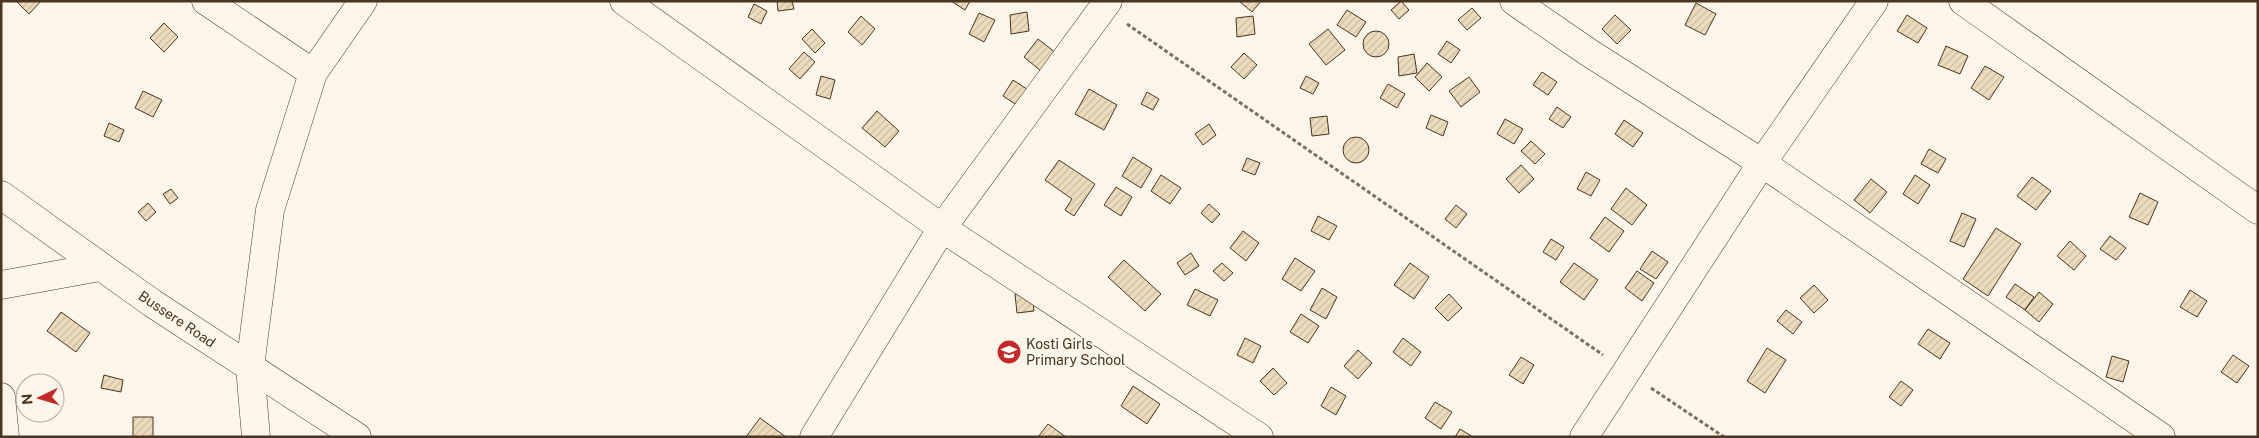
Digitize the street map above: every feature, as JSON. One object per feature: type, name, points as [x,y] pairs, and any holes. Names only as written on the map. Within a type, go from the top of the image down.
[{"type":"street","points":[[206,1],[313,72]]},
{"type":"street","points":[[256,437],[250,367],[270,210],[313,72],[362,1]]},
{"type":"street","points":[[624,1],[942,228],[1259,437]]},
{"type":"street","points":[[1514,1],[1588,52],[1762,164],[2161,437]]},
{"type":"street","points":[[1584,437],[1762,164],[1874,1]]},
{"type":"street","points":[[1963,1],[2258,210]]},
{"type":"street","points":[[814,437],[942,228],[1106,4]]},
{"type":"street","name":"Bussere Road","points":[[1,195],[100,267],[357,437]]},
{"type":"street","points":[[1,285],[100,267]]},
{"type":"street","points":[[1,397],[5,437]]},
{"type":"path","points":[[1106,4],[1627,371],[1724,437]]},
{"type":"building","points":[[16,1],[41,1],[29,14]]},
{"type":"building","points":[[777,1],[792,1],[794,9],[778,11]]},
{"type":"building","points":[[951,1],[970,1],[965,10]]},
{"type":"building","points":[[1239,1],[1261,1],[1252,12]]},
{"type":"building","points":[[1401,1],[1409,10],[1399,19],[1391,10]]},
{"type":"building","points":[[1696,3],[1716,14],[1705,35],[1685,25]]},
{"type":"building","points":[[754,4],[767,11],[761,24],[748,17]]},
{"type":"building","points":[[1472,8],[1481,18],[1467,30],[1458,20]]},
{"type":"building","points":[[1347,10],[1366,22],[1356,37],[1337,25]]},
{"type":"building","points":[[1027,12],[1029,31],[1011,34],[1010,15]]},
{"type":"building","points":[[979,13],[995,20],[984,42],[969,34]]},
{"type":"building","points":[[1615,15],[1631,30],[1617,44],[1602,29]]},
{"type":"building","points":[[1907,15],[1927,28],[1918,43],[1897,31]]},
{"type":"building","points":[[861,16],[875,29],[862,45],[848,32]]},
{"type":"building","points":[[1253,16],[1255,34],[1237,37],[1236,18]]},
{"type":"building","points":[[164,23],[178,37],[164,52],[150,38]]},
{"type":"building","points":[[812,29],[825,43],[815,53],[802,39]]},
{"type":"building","points":[[1328,29],[1345,50],[1326,65],[1309,44]]},
{"type":"building","points":[[1376,31],[1385,35],[1389,44],[1385,53],[1376,57],[1367,53],[1363,44],[1367,35]]},
{"type":"building","points":[[1038,39],[1056,53],[1041,71],[1024,57]]},
{"type":"building","points":[[1447,41],[1460,50],[1451,63],[1438,54]]},
{"type":"building","points":[[1946,46],[1968,56],[1960,74],[1938,65]]},
{"type":"building","points":[[804,52],[815,62],[800,79],[789,69]]},
{"type":"building","points":[[1244,53],[1257,65],[1244,79],[1231,67]]},
{"type":"building","points":[[1414,54],[1417,73],[1399,76],[1398,57]]},
{"type":"building","points":[[1427,63],[1442,77],[1429,91],[1415,77]]},
{"type":"building","points":[[1985,66],[2004,77],[1989,100],[1971,88]]},
{"type":"building","points":[[1542,72],[1557,82],[1548,95],[1533,85]]},
{"type":"building","points":[[821,76],[835,80],[830,99],[816,95]]},
{"type":"building","points":[[1306,76],[1319,83],[1313,94],[1300,88]]},
{"type":"building","points":[[1469,77],[1480,92],[1461,107],[1449,91]]},
{"type":"building","points":[[1013,80],[1033,93],[1023,109],[1003,96]]},
{"type":"building","points":[[1388,84],[1405,94],[1397,108],[1380,98]]},
{"type":"building","points":[[1089,89],[1117,105],[1104,130],[1075,114]]},
{"type":"building","points":[[143,91],[162,100],[153,117],[135,108]]},
{"type":"building","points":[[1147,92],[1159,99],[1153,110],[1141,104]]},
{"type":"building","points":[[1557,107],[1571,117],[1563,128],[1549,119]]},
{"type":"building","points":[[877,111],[899,131],[885,147],[862,128]]},
{"type":"building","points":[[1431,115],[1448,122],[1443,136],[1426,128]]},
{"type":"building","points":[[1327,116],[1329,134],[1312,136],[1310,118]]},
{"type":"building","points":[[1505,119],[1523,129],[1514,144],[1497,134]]},
{"type":"building","points":[[1624,120],[1643,133],[1633,147],[1615,134]]},
{"type":"building","points":[[109,123],[124,130],[119,142],[104,136]]},
{"type":"building","points":[[1209,124],[1216,135],[1203,145],[1195,134]]},
{"type":"building","points":[[1356,137],[1365,141],[1369,150],[1365,159],[1356,163],[1347,159],[1343,150],[1347,141]]},
{"type":"building","points":[[1531,141],[1545,154],[1535,164],[1521,151]]},
{"type":"building","points":[[1929,149],[1946,159],[1938,173],[1921,164]]},
{"type":"building","points":[[1133,157],[1152,169],[1141,188],[1122,176]]},
{"type":"building","points":[[1247,158],[1260,163],[1255,175],[1242,170]]},
{"type":"building","points":[[1059,160],[1095,184],[1074,216],[1065,210],[1072,199],[1045,180]]},
{"type":"building","points":[[1521,165],[1534,179],[1519,193],[1506,179]]},
{"type":"building","points":[[1586,172],[1600,180],[1591,196],[1577,189]]},
{"type":"building","points":[[1161,175],[1181,188],[1170,204],[1151,191]]},
{"type":"building","points":[[1915,175],[1930,185],[1918,204],[1903,194]]},
{"type":"building","points":[[2032,177],[2051,191],[2036,210],[2017,196]]},
{"type":"building","points":[[1871,179],[1887,192],[1870,213],[1854,200]]},
{"type":"building","points":[[1116,187],[1132,197],[1121,216],[1104,205]]},
{"type":"building","points":[[1626,188],[1647,205],[1632,225],[1611,209]]},
{"type":"building","points":[[171,189],[178,198],[170,204],[163,194]]},
{"type":"building","points":[[2140,193],[2158,202],[2148,225],[2129,217]]},
{"type":"building","points":[[148,203],[156,212],[146,221],[138,212]]},
{"type":"building","points":[[1209,204],[1220,214],[1212,223],[1201,213]]},
{"type":"building","points":[[1456,205],[1467,214],[1456,228],[1445,219]]},
{"type":"building","points":[[1962,213],[1976,219],[1964,247],[1950,241]]},
{"type":"building","points":[[1318,216],[1337,226],[1329,240],[1311,231]]},
{"type":"building","points":[[1605,217],[1624,231],[1609,252],[1590,238]]},
{"type":"building","points":[[1996,228],[2021,244],[1988,296],[1963,279]]},
{"type":"building","points":[[1243,231],[1259,243],[1246,261],[1230,248]]},
{"type":"building","points":[[2110,236],[2126,248],[2116,260],[2100,249]]},
{"type":"building","points":[[1551,239],[1564,247],[1556,260],[1543,252]]},
{"type":"building","points":[[2070,241],[2086,256],[2074,270],[2057,256]]},
{"type":"building","points":[[1652,251],[1668,262],[1656,279],[1640,269]]},
{"type":"building","points":[[1191,253],[1199,266],[1185,275],[1177,263]]},
{"type":"building","points":[[1295,258],[1315,271],[1301,291],[1282,279]]},
{"type":"building","points":[[1124,260],[1161,294],[1145,311],[1108,277]]},
{"type":"building","points":[[1222,263],[1233,273],[1224,281],[1213,271]]},
{"type":"building","points":[[1410,263],[1429,277],[1414,299],[1394,285]]},
{"type":"building","points":[[1574,263],[1598,280],[1584,300],[1560,282]]},
{"type":"building","points":[[1637,271],[1654,283],[1642,301],[1625,288]]},
{"type":"building","points":[[2015,284],[2034,297],[2025,310],[2006,297]]},
{"type":"building","points":[[1814,285],[1828,300],[1814,313],[1800,298]]},
{"type":"building","points":[[1322,288],[1337,297],[1326,319],[1310,310]]},
{"type":"building","points":[[1195,289],[1218,300],[1210,316],[1187,305]]},
{"type":"building","points":[[2190,290],[2207,301],[2197,317],[2180,307]]},
{"type":"building","points":[[1032,292],[1034,311],[1017,313],[1015,294]]},
{"type":"building","points":[[2039,292],[2053,304],[2039,322],[2025,310]]},
{"type":"building","points":[[1449,294],[1462,308],[1448,321],[1435,308]]},
{"type":"building","points":[[1786,310],[1802,322],[1793,334],[1777,321]]},
{"type":"building","points":[[61,312],[90,333],[76,352],[47,331]]},
{"type":"building","points":[[1301,314],[1319,326],[1308,343],[1290,332]]},
{"type":"building","points":[[1928,329],[1950,343],[1940,359],[1918,344]]},
{"type":"building","points":[[1245,338],[1261,346],[1253,363],[1237,355]]},
{"type":"building","points":[[1403,338],[1421,352],[1411,366],[1393,352]]},
{"type":"building","points":[[1767,348],[1786,360],[1765,393],[1747,381]]},
{"type":"building","points":[[1358,350],[1372,363],[1358,379],[1344,366]]},
{"type":"building","points":[[2233,355],[2249,366],[2237,383],[2221,372]]},
{"type":"building","points":[[2112,356],[2129,361],[2123,382],[2106,377]]},
{"type":"building","points":[[1521,357],[1534,365],[1523,384],[1509,375]]},
{"type":"building","points":[[1273,368],[1287,383],[1274,395],[1260,381]]},
{"type":"building","points":[[104,375],[123,380],[121,392],[101,388]]},
{"type":"building","points":[[1901,381],[1913,390],[1901,406],[1889,397]]},
{"type":"building","points":[[1133,386],[1160,404],[1147,424],[1121,406]]},
{"type":"building","points":[[1331,387],[1346,396],[1336,415],[1321,406]]},
{"type":"building","points":[[1435,402],[1452,412],[1441,429],[1425,418]]},
{"type":"building","points":[[133,417],[153,417],[153,437],[133,437]]},
{"type":"building","points":[[760,418],[786,437],[746,437]]},
{"type":"building","points":[[1048,424],[1066,437],[1038,437]]},
{"type":"building","points":[[1460,429],[1473,437],[1455,437]]},
{"type":"place","name":"Kosti Girls Primary School","points":[[1009,352]]}]
